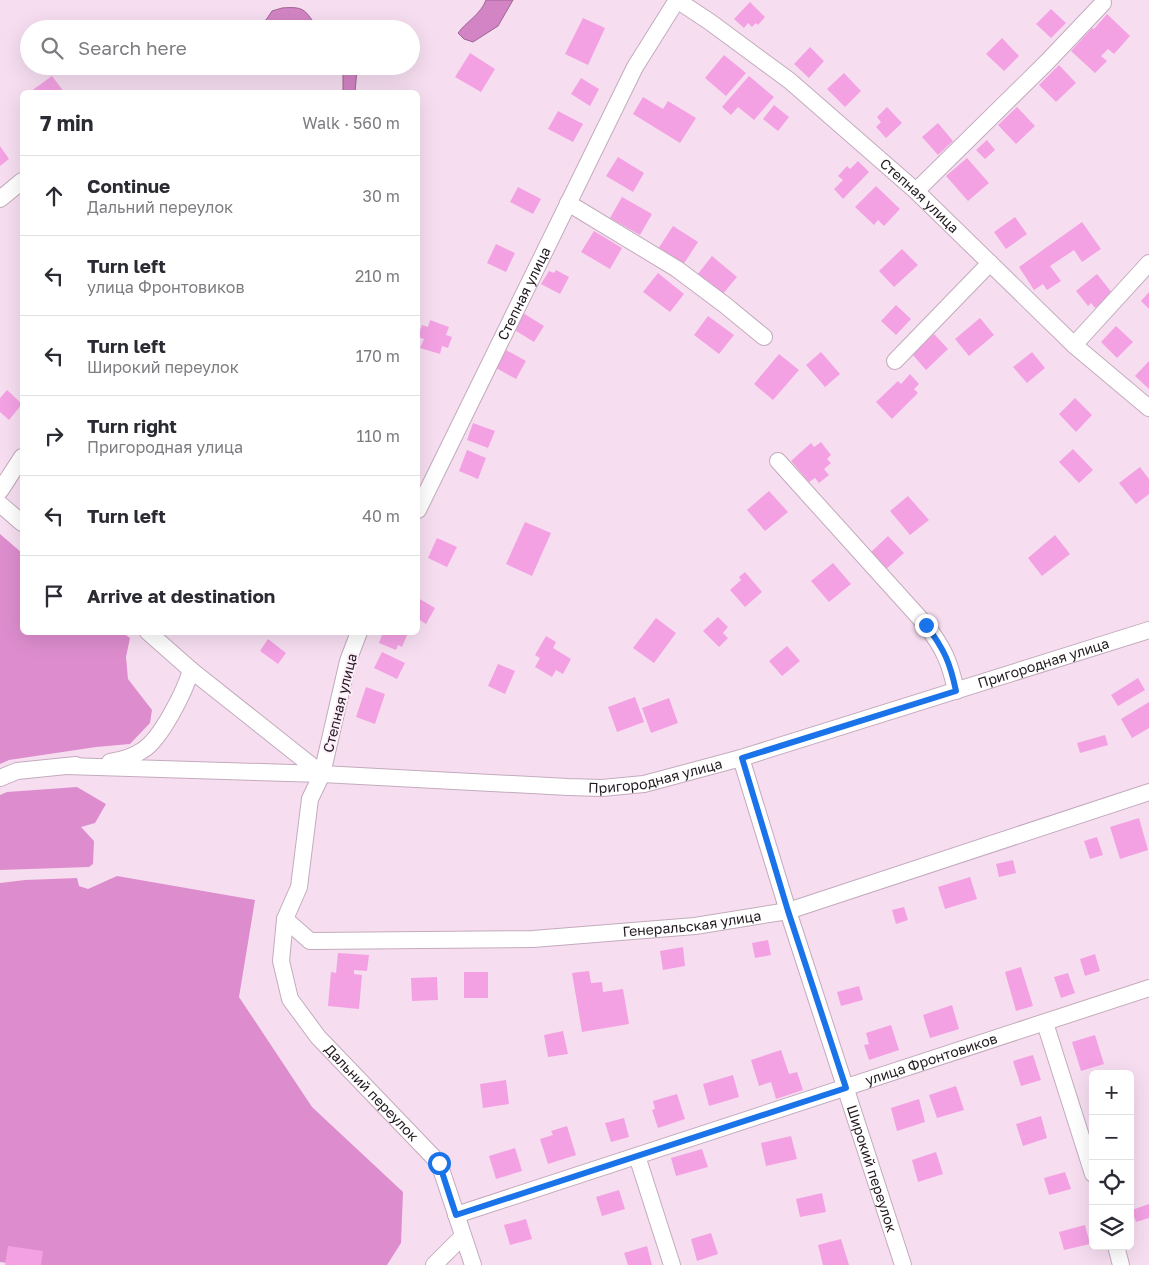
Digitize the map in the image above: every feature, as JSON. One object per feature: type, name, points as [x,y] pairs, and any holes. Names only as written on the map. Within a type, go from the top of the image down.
[{"type":"street","name":"Степная улица","points":[[420,506],[635,67],[677,0],[790,81],[916,191],[1074,345],[1149,408]]},
{"type":"street","points":[[916,191],[1103,4]]},
{"type":"street","points":[[0,199],[20,183]]},
{"type":"street","points":[[568,203],[677,269],[764,337]]},
{"type":"street","points":[[895,362],[990,263]]},
{"type":"street","points":[[1074,345],[1149,263]]},
{"type":"street","points":[[0,491],[20,460]]},
{"type":"street","points":[[778,461],[926,625],[941,645],[951,669],[956,691]]},
{"type":"street","points":[[0,504],[20,522]]},
{"type":"street","name":"Пригородная улица","points":[[66,766],[322,774],[602,788],[644,784],[742,758],[1149,630]]},
{"type":"street","points":[[151,635],[191,670],[322,774]]},
{"type":"street","name":"Степная улица","points":[[285,919],[299,887],[310,798],[322,774],[348,661],[358,635]]},
{"type":"street","points":[[0,778],[18,771],[124,760],[144,750],[158,736],[187,685],[191,670]]},
{"type":"street","name":"Широкий переулок","points":[[742,758],[788,911],[903,1265]]},
{"type":"street","name":"Генеральская улица","points":[[285,919],[310,941],[533,939],[695,926],[788,911],[1149,792]]},
{"type":"street","name":"Дальний переулок","points":[[285,919],[281,961],[290,998],[318,1037],[439,1163],[472,1265]]},
{"type":"street","name":"улица Фронтовиков","points":[[456,1215],[1149,988]]},
{"type":"street","points":[[1045,1023],[1089,1161]]},
{"type":"street","points":[[636,1156],[672,1265]]},
{"type":"street","points":[[434,1265],[463,1236]]},
{"type":"street","points":[[1117,1250],[1122,1265]]},
{"type":"shaded area","points":[[486,0],[513,0],[498,26],[473,42],[464,39],[458,33],[481,10]]},
{"type":"shaded area","points":[[282,8],[301,9],[312,20],[266,20],[272,11]]},
{"type":"shaded area","points":[[343,75],[356,75],[355,90],[343,90]]},
{"type":"shaded area","points":[[0,534],[20,551],[20,635],[126,635],[130,638],[126,657],[128,679],[152,710],[150,723],[130,744],[9,760],[0,764]]},
{"type":"shaded area","points":[[77,787],[106,804],[95,823],[81,827],[94,841],[93,864],[89,867],[0,870],[0,795],[7,792]]},
{"type":"shaded area","points":[[117,876],[255,900],[239,997],[312,1107],[403,1192],[401,1243],[387,1265],[23,1265],[0,1262],[0,883],[77,878],[79,886],[88,889]]},
{"type":"building","points":[[750,2],[765,17],[758,25],[756,23],[752,27],[748,23],[744,28],[734,19]]},
{"type":"building","points":[[1051,9],[1066,23],[1051,38],[1036,24]]},
{"type":"building","points":[[1107,14],[1130,36],[1114,54],[1108,49],[1101,56],[1107,61],[1095,73],[1071,51]]},
{"type":"building","points":[[583,18],[605,28],[588,65],[565,54]]},
{"type":"building","points":[[1002,38],[1019,56],[1004,71],[986,54]]},
{"type":"building","points":[[810,47],[824,61],[809,78],[794,64]]},
{"type":"building","points":[[470,53],[495,69],[481,92],[455,77]]},
{"type":"building","points":[[724,55],[746,73],[726,96],[705,78]]},
{"type":"building","points":[[1059,65],[1076,83],[1056,102],[1039,85]]},
{"type":"building","points":[[844,73],[861,91],[845,107],[827,89]]},
{"type":"building","points":[[52,76],[62,90],[33,90]]},
{"type":"building","points":[[749,76],[774,97],[754,120],[738,107],[731,115],[722,107]]},
{"type":"building","points":[[581,78],[599,89],[590,106],[571,94]]},
{"type":"building","points":[[643,97],[663,109],[668,101],[696,118],[680,143],[633,114]]},
{"type":"building","points":[[774,105],[789,117],[778,131],[763,119]]},
{"type":"building","points":[[887,107],[902,123],[886,138],[876,127],[881,122],[877,117]]},
{"type":"building","points":[[1017,107],[1035,126],[1016,144],[998,125]]},
{"type":"building","points":[[558,111],[583,124],[573,142],[548,129]]},
{"type":"building","points":[[938,123],[953,141],[938,155],[922,137]]},
{"type":"building","points":[[987,140],[995,150],[985,159],[976,150]]},
{"type":"building","points":[[0,146],[9,159],[0,166]]},
{"type":"building","points":[[618,157],[644,173],[633,192],[606,176]]},
{"type":"building","points":[[967,158],[989,183],[968,201],[946,176]]},
{"type":"building","points":[[858,161],[869,172],[843,199],[834,189],[843,180],[838,176],[847,166],[850,169]]},
{"type":"building","points":[[876,186],[900,209],[884,226],[878,220],[874,225],[855,207]]},
{"type":"building","points":[[518,187],[541,199],[533,214],[510,202]]},
{"type":"building","points":[[622,197],[652,214],[640,235],[610,218]]},
{"type":"building","points":[[1015,217],[1027,234],[1006,249],[994,232]]},
{"type":"building","points":[[1082,222],[1101,249],[1082,262],[1074,250],[1050,266],[1061,281],[1047,290],[1043,284],[1034,290],[1019,267]]},
{"type":"building","points":[[673,226],[698,242],[683,265],[658,249]]},
{"type":"building","points":[[594,231],[622,248],[610,269],[581,252]]},
{"type":"building","points":[[496,244],[515,253],[506,272],[487,263]]},
{"type":"building","points":[[902,249],[918,265],[894,287],[879,271]]},
{"type":"building","points":[[712,256],[737,277],[722,295],[697,275]]},
{"type":"building","points":[[556,270],[569,277],[560,294],[541,284],[549,271],[554,273]]},
{"type":"building","points":[[658,273],[684,294],[670,312],[643,292]]},
{"type":"building","points":[[1097,274],[1113,294],[1095,308],[1091,303],[1088,306],[1076,291]]},
{"type":"building","points":[[1149,292],[1149,309],[1141,301]]},
{"type":"building","points":[[896,305],[911,319],[896,335],[881,321]]},
{"type":"building","points":[[523,313],[544,326],[534,342],[513,329]]},
{"type":"building","points":[[708,316],[734,335],[719,354],[694,335]]},
{"type":"building","points":[[980,318],[994,335],[969,356],[955,339]]},
{"type":"building","points":[[430,320],[449,327],[446,335],[452,337],[448,348],[442,346],[440,354],[420,348],[424,339],[420,338],[422,325],[428,327]]},
{"type":"building","points":[[1116,326],[1133,342],[1117,358],[1101,342]]},
{"type":"building","points":[[934,334],[948,349],[926,370],[912,354]]},
{"type":"building","points":[[506,350],[526,361],[516,379],[496,368]]},
{"type":"building","points":[[821,352],[840,374],[825,387],[806,365]]},
{"type":"building","points":[[1032,352],[1045,368],[1027,383],[1013,367]]},
{"type":"building","points":[[779,354],[799,370],[773,400],[754,384]]},
{"type":"building","points":[[1149,361],[1149,389],[1135,376]]},
{"type":"building","points":[[910,374],[919,384],[914,389],[918,393],[892,419],[876,402],[898,381],[901,384]]},
{"type":"building","points":[[7,390],[20,402],[20,406],[9,420],[0,412],[0,398]]},
{"type":"building","points":[[1075,398],[1092,415],[1076,432],[1059,414]]},
{"type":"building","points":[[473,423],[495,431],[488,448],[467,440]]},
{"type":"building","points":[[821,442],[831,455],[827,459],[831,463],[824,469],[829,475],[819,483],[815,478],[809,482],[791,461],[811,443],[814,447]]},
{"type":"building","points":[[1073,449],[1093,470],[1079,483],[1059,462]]},
{"type":"building","points":[[467,450],[486,458],[478,479],[459,471]]},
{"type":"building","points":[[1140,467],[1149,479],[1149,494],[1136,504],[1119,483]]},
{"type":"building","points":[[769,491],[788,512],[765,531],[747,510]]},
{"type":"building","points":[[908,496],[929,520],[910,535],[890,511]]},
{"type":"building","points":[[525,522],[551,533],[532,576],[506,564]]},
{"type":"building","points":[[1055,535],[1070,554],[1042,576],[1028,558]]},
{"type":"building","points":[[888,536],[904,553],[885,570],[870,553]]},
{"type":"building","points":[[437,538],[457,547],[447,567],[428,558]]},
{"type":"building","points":[[833,563],[851,584],[829,602],[811,581]]},
{"type":"building","points":[[745,572],[762,592],[745,607],[730,590],[741,580],[739,577]]},
{"type":"building","points":[[420,599],[435,608],[426,624],[420,620]]},
{"type":"building","points":[[718,617],[728,627],[723,633],[728,638],[719,647],[703,631]]},
{"type":"building","points":[[656,618],[676,633],[654,663],[633,648]]},
{"type":"building","points":[[382,635],[407,635],[402,647],[398,645],[396,650],[379,643]]},
{"type":"building","points":[[546,636],[556,642],[553,648],[571,659],[563,674],[556,670],[552,677],[535,667],[540,658],[535,655]]},
{"type":"building","points":[[268,639],[286,653],[278,664],[260,651]]},
{"type":"building","points":[[787,646],[800,661],[782,676],[769,661]]},
{"type":"building","points":[[382,652],[405,663],[397,679],[374,668]]},
{"type":"building","points":[[498,664],[515,671],[505,694],[488,686]]},
{"type":"building","points":[[1138,678],[1145,690],[1118,706],[1111,695]]},
{"type":"building","points":[[366,687],[385,694],[375,724],[356,717]]},
{"type":"building","points":[[635,697],[644,722],[617,732],[608,707]]},
{"type":"building","points":[[669,698],[678,723],[651,733],[642,708]]},
{"type":"building","points":[[1149,702],[1149,728],[1132,738],[1121,719]]},
{"type":"building","points":[[1105,735],[1108,745],[1080,753],[1077,743]]},
{"type":"building","points":[[1139,818],[1148,850],[1120,859],[1110,827]]},
{"type":"building","points":[[1097,837],[1103,855],[1090,859],[1084,841]]},
{"type":"building","points":[[1013,860],[1016,873],[999,877],[996,864]]},
{"type":"building","points":[[970,877],[977,899],[945,909],[938,887]]},
{"type":"building","points":[[904,907],[908,920],[896,924],[892,910]]},
{"type":"building","points":[[768,940],[771,955],[755,958],[752,943]]},
{"type":"building","points":[[683,947],[685,966],[663,970],[660,951]]},
{"type":"building","points":[[338,953],[369,955],[367,971],[354,970],[354,974],[362,975],[359,1009],[328,1006],[331,972],[336,973]]},
{"type":"building","points":[[1095,954],[1100,971],[1085,976],[1080,959]]},
{"type":"building","points":[[1021,967],[1033,1006],[1016,1011],[1005,972]]},
{"type":"building","points":[[589,971],[591,983],[602,982],[603,992],[623,989],[629,1024],[582,1032],[572,973]]},
{"type":"building","points":[[464,972],[488,972],[488,998],[464,998]]},
{"type":"building","points":[[1068,973],[1075,993],[1061,998],[1054,977]]},
{"type":"building","points":[[437,977],[438,1000],[412,1001],[411,978]]},
{"type":"building","points":[[859,986],[863,1000],[841,1006],[837,992]]},
{"type":"building","points":[[952,1005],[959,1029],[930,1038],[923,1015]]},
{"type":"building","points":[[891,1025],[899,1050],[869,1060],[864,1045],[869,1044],[866,1033]]},
{"type":"building","points":[[563,1031],[568,1054],[548,1057],[544,1035]]},
{"type":"building","points":[[1095,1035],[1104,1064],[1081,1071],[1072,1042]]},
{"type":"building","points":[[781,1050],[789,1074],[797,1072],[803,1090],[776,1099],[771,1082],[759,1086],[751,1060]]},
{"type":"building","points":[[1033,1055],[1041,1080],[1021,1086],[1013,1061]]},
{"type":"building","points":[[733,1075],[739,1097],[709,1106],[703,1084]]},
{"type":"building","points":[[506,1080],[509,1104],[483,1108],[480,1084]]},
{"type":"building","points":[[956,1086],[964,1110],[937,1118],[929,1095]]},
{"type":"building","points":[[677,1094],[685,1119],[658,1128],[652,1110],[655,1109],[653,1101]]},
{"type":"building","points":[[919,1099],[925,1122],[897,1131],[891,1108]]},
{"type":"building","points":[[1041,1116],[1047,1138],[1023,1146],[1016,1124]]},
{"type":"building","points":[[624,1118],[629,1137],[611,1142],[605,1123]]},
{"type":"building","points":[[567,1126],[576,1155],[548,1164],[540,1139],[553,1135],[551,1131]]},
{"type":"building","points":[[791,1136],[797,1159],[766,1166],[761,1143]]},
{"type":"building","points":[[515,1148],[522,1171],[496,1179],[489,1156]]},
{"type":"building","points":[[702,1149],[708,1167],[676,1176],[671,1158]]},
{"type":"building","points":[[936,1152],[943,1174],[918,1182],[912,1160]]},
{"type":"building","points":[[1065,1172],[1071,1189],[1049,1195],[1044,1178]]},
{"type":"building","points":[[619,1190],[625,1209],[602,1216],[596,1197]]},
{"type":"building","points":[[822,1193],[826,1212],[800,1217],[796,1199]]},
{"type":"building","points":[[1149,1204],[1149,1218],[1136,1222],[1134,1209]]},
{"type":"building","points":[[526,1219],[532,1239],[510,1245],[504,1225]]},
{"type":"building","points":[[1085,1225],[1089,1244],[1064,1250],[1059,1232]]},
{"type":"building","points":[[711,1233],[718,1254],[697,1261],[691,1239]]},
{"type":"building","points":[[841,1239],[849,1265],[823,1265],[818,1245]]},
{"type":"building","points":[[8,1246],[43,1251],[41,1265],[5,1265]]},
{"type":"building","points":[[647,1246],[652,1265],[628,1265],[624,1253]]},
{"type":"route","points":[[439,1163],[456,1215],[846,1088],[788,911],[742,758],[956,691],[951,669],[941,645],[926,625]]}]
